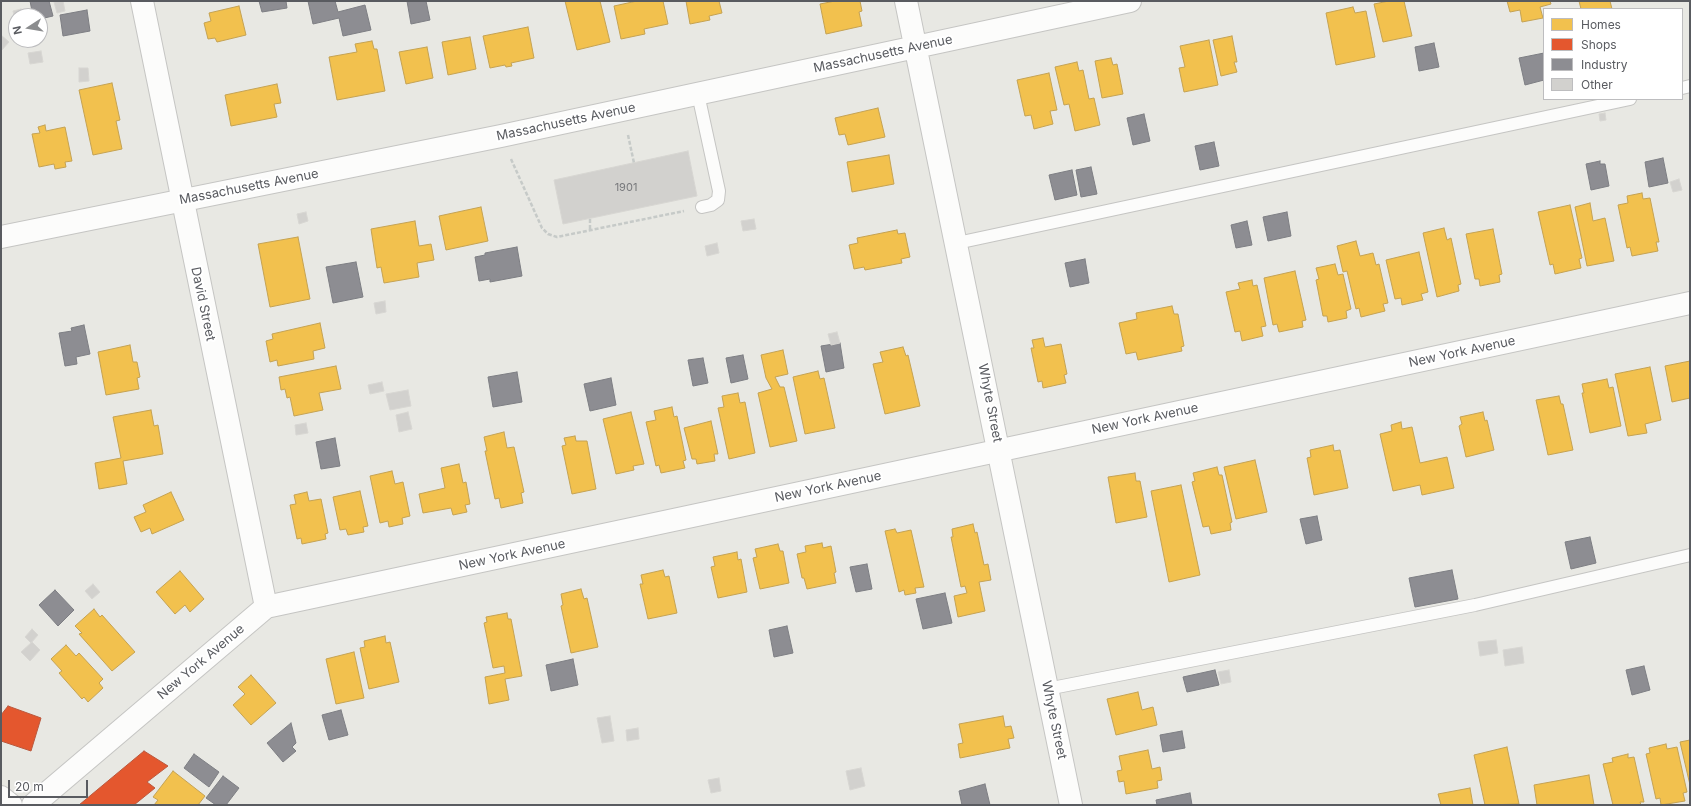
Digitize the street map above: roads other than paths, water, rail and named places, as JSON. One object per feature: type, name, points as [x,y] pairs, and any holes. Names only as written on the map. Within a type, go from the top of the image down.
[{"type":"street","name":"David Street","points":[[142,1],[266,607]]},
{"type":"street","name":"Whyte Street","points":[[906,1],[957,243],[1071,805]]},
{"type":"street","name":"Massachusetts Avenue","points":[[1,237],[501,136],[1130,1]]},
{"type":"street","name":"New York Avenue","points":[[33,805],[266,607],[1690,303]]},
{"type":"street","points":[[1,797],[11,805]]},
{"type":"lane","points":[[698,94],[719,191],[718,200],[711,206],[702,208]]},
{"type":"lane","points":[[957,243],[1625,100]]},
{"type":"lane","points":[[1047,689],[1475,605],[1690,556]]}]
